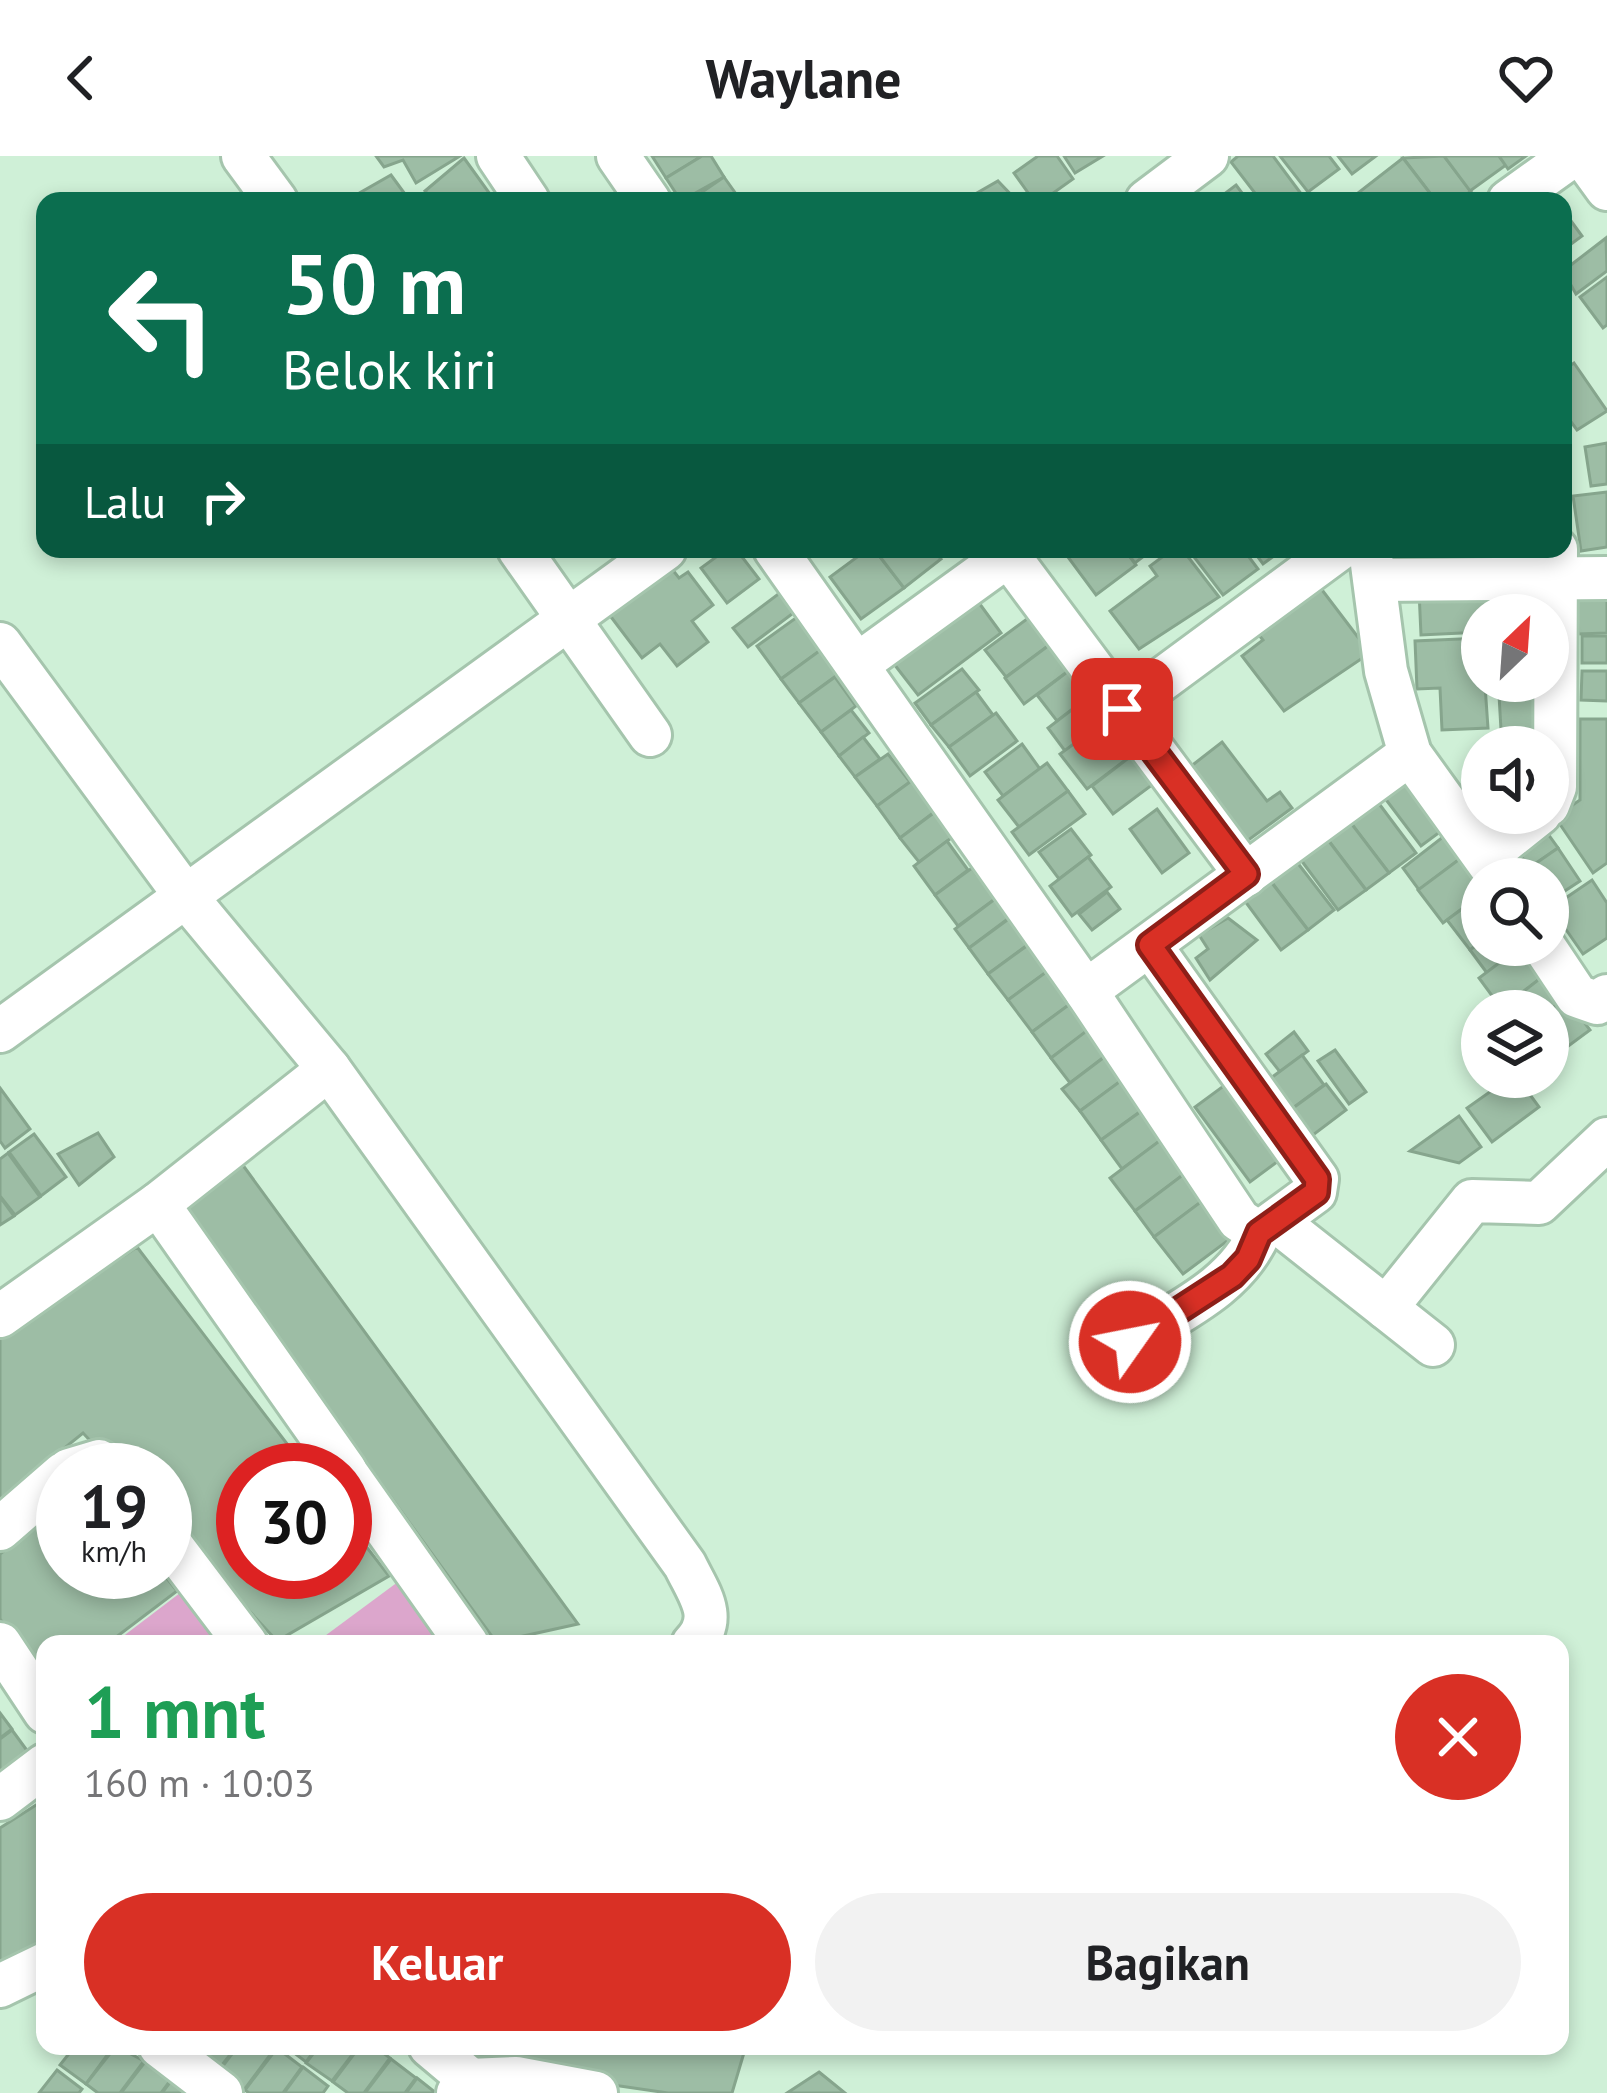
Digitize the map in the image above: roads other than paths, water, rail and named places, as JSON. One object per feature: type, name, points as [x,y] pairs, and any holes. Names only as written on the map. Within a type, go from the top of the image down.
[{"type":"street","points":[[498,156],[522,192]]},
{"type":"street","points":[[618,156],[644,192]]},
{"type":"street","points":[[1159,192],[1208,156]]},
{"type":"street","points":[[1522,192],[1572,156]]},
{"type":"street","points":[[1583,156],[1607,189]]},
{"type":"street","points":[[525,558],[650,736]]},
{"type":"street","points":[[0,1031],[653,558]]},
{"type":"street","points":[[782,558],[1086,992],[1239,1220],[1267,1227],[1433,1345]]},
{"type":"street","points":[[859,664],[1004,558]]},
{"type":"street","points":[[1016,558],[1246,874]]},
{"type":"street","points":[[1122,709],[1327,558]]},
{"type":"street","points":[[1485,858],[1410,754],[1386,671],[1372,564],[1557,565],[1607,578]]},
{"type":"street","points":[[1556,726],[1557,565]]},
{"type":"street","points":[[0,644],[187,898],[328,1069],[685,1565],[708,1614],[708,1626],[700,1635]]},
{"type":"street","points":[[1086,992],[1410,754]]},
{"type":"street","points":[[1501,858],[1522,834]]},
{"type":"street","points":[[1130,1342],[1232,1276],[1267,1227],[1316,1192],[1312,1166],[1150,945]]},
{"type":"street","points":[[1558,966],[1577,996],[1597,1003],[1607,996]]},
{"type":"street","points":[[0,1316],[158,1204],[328,1069]]},
{"type":"street","points":[[1386,1308],[1472,1201],[1540,1203],[1607,1139]]},
{"type":"street","points":[[158,1204],[326,1443]]},
{"type":"street","points":[[0,1529],[36,1498]]},
{"type":"street","points":[[372,1509],[461,1635]]},
{"type":"street","points":[[192,1573],[239,1635]]},
{"type":"street","points":[[0,1644],[36,1698]]},
{"type":"street","points":[[0,1799],[36,1772]]},
{"type":"street","points":[[0,1986],[36,1968]]},
{"type":"street","points":[[172,2055],[221,2093]]},
{"type":"street","points":[[439,2055],[471,2089],[516,2078],[596,2093]]}]
